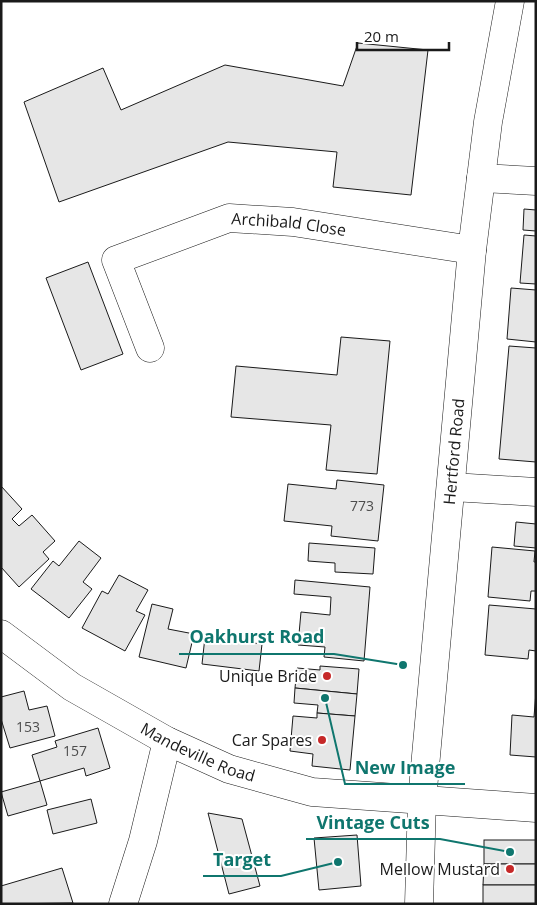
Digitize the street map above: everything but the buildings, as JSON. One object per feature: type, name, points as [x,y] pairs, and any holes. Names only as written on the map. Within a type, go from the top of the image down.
[{"type":"street","name":"Hertford Road","points":[[419,904],[422,800],[431,690],[452,487],[472,250],[488,122],[510,1]]},
{"type":"street","points":[[481,178],[536,181]]},
{"type":"street","name":"Archibald Close","points":[[150,348],[116,260],[229,218],[293,222],[472,250]]},
{"type":"street","points":[[452,487],[536,492]]},
{"type":"street","name":"Mandeville Road","points":[[1,634],[72,687],[167,741],[229,769],[312,792],[536,808]]},
{"type":"street","points":[[123,904],[143,842],[167,741]]},
{"type":"place","name":"Oakhurst Road","points":[[403,665]]},
{"type":"place","name":"Unique Bride","points":[[327,676]]},
{"type":"place","name":"New Image","points":[[325,698]]},
{"type":"place","name":"Car Spares","points":[[322,740]]},
{"type":"place","name":"Vintage Cuts","points":[[510,852]]},
{"type":"place","name":"Target","points":[[338,862]]},
{"type":"place","name":"Mellow Mustard","points":[[510,869]]}]
